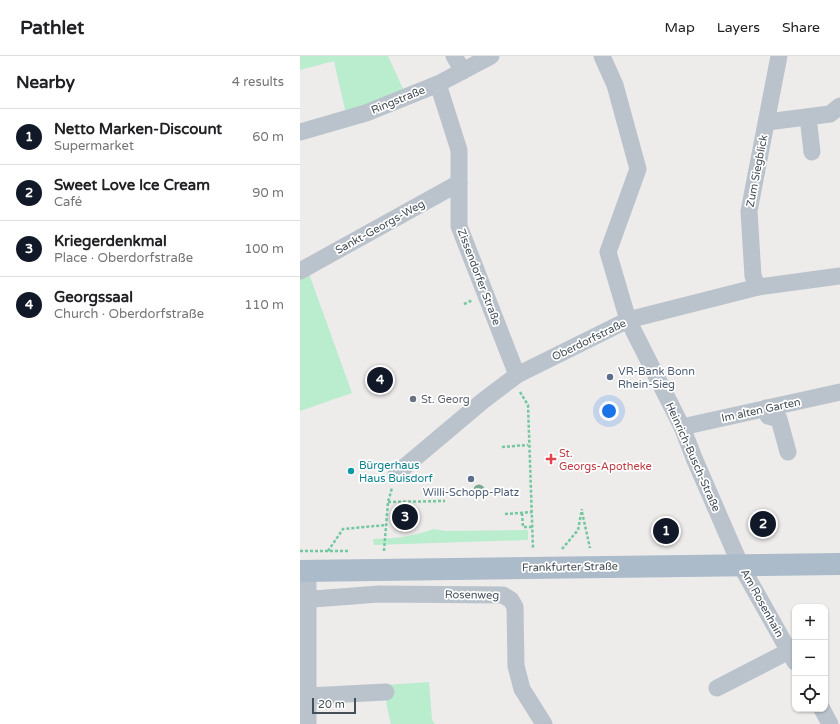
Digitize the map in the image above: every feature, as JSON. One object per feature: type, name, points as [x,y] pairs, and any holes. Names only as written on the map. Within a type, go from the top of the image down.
[{"type":"main road","name":"Frankfurter Straße","points":[[304,571],[740,564],[840,564]]},
{"type":"street","points":[[454,56],[463,71]]},
{"type":"street","name":"Ringstraße","points":[[300,132],[366,113],[438,84],[491,56]]},
{"type":"street","name":"Heinrich-Busch-Straße","points":[[602,56],[615,85],[638,169],[608,252],[628,320],[682,427],[740,564]]},
{"type":"street","name":"Zum Siegblick","points":[[758,287],[753,276],[749,211],[779,56]]},
{"type":"street","name":"Zissendorfer Straße","points":[[438,84],[459,150],[459,226],[515,377]]},
{"type":"street","points":[[767,122],[830,114],[840,106]]},
{"type":"street","points":[[808,117],[812,152]]},
{"type":"street","name":"Sankt-Georgs-Weg","points":[[300,271],[459,183]]},
{"type":"street","name":"Oberdorfstraße","points":[[396,474],[484,400],[515,377],[628,320],[758,287],[840,276]]},
{"type":"street","name":"Im alten Garten","points":[[682,427],[840,392]]},
{"type":"street","points":[[766,408],[768,416],[779,419],[788,452]]},
{"type":"street","name":"Am Rosenhain","points":[[740,564],[792,657]]},
{"type":"street","points":[[304,571],[308,724]]},
{"type":"street","name":"Rosenweg","points":[[304,600],[379,594],[503,595],[512,600],[515,607],[516,666],[522,689],[544,724]]},
{"type":"street","points":[[717,688],[792,657]]},
{"type":"street","points":[[308,696],[386,692]]},
{"type":"street","points":[[824,712],[830,724]]},
{"type":"path","points":[[515,377],[528,405],[528,445],[533,549]]},
{"type":"path","points":[[502,446],[528,445]]},
{"type":"path","points":[[384,551],[388,502],[396,474]]},
{"type":"path","points":[[388,502],[445,500]]},
{"type":"path","points":[[562,549],[578,530],[582,509],[590,548]]},
{"type":"path","points":[[505,514],[532,512]]},
{"type":"path","points":[[522,513],[523,527],[532,527]]},
{"type":"path","points":[[328,551],[343,529],[386,525]]},
{"type":"green space","points":[[300,56],[388,56],[405,93],[346,114],[334,61],[300,70]]},
{"type":"green space","points":[[308,271],[352,393],[300,411],[300,276]]},
{"type":"green space","points":[[434,529],[446,531],[528,530],[528,540],[374,545],[373,539],[404,537]]},
{"type":"green space","points":[[429,682],[432,720],[435,724],[391,724],[387,707],[385,685]]},
{"type":"place","name":"VR-Bank Bonn Rhein-Sieg","points":[[610,377]]},
{"type":"place","name":"Georgssaal","points":[[380,380]]},
{"type":"place","name":"St. Georg","points":[[413,399]]},
{"type":"place","name":"St. Georgs-Apotheke","points":[[551,459]]},
{"type":"place","name":"Bürgerhaus Haus Buisdorf","points":[[351,471]]},
{"type":"place","name":"Willi-Schopp-Platz","points":[[471,479]]},
{"type":"place","name":"Kriegerdenkmal","points":[[405,517]]},
{"type":"place","name":"Sweet Love Ice Cream","points":[[763,524]]},
{"type":"place","name":"Netto Marken-Discount","points":[[666,531]]}]
